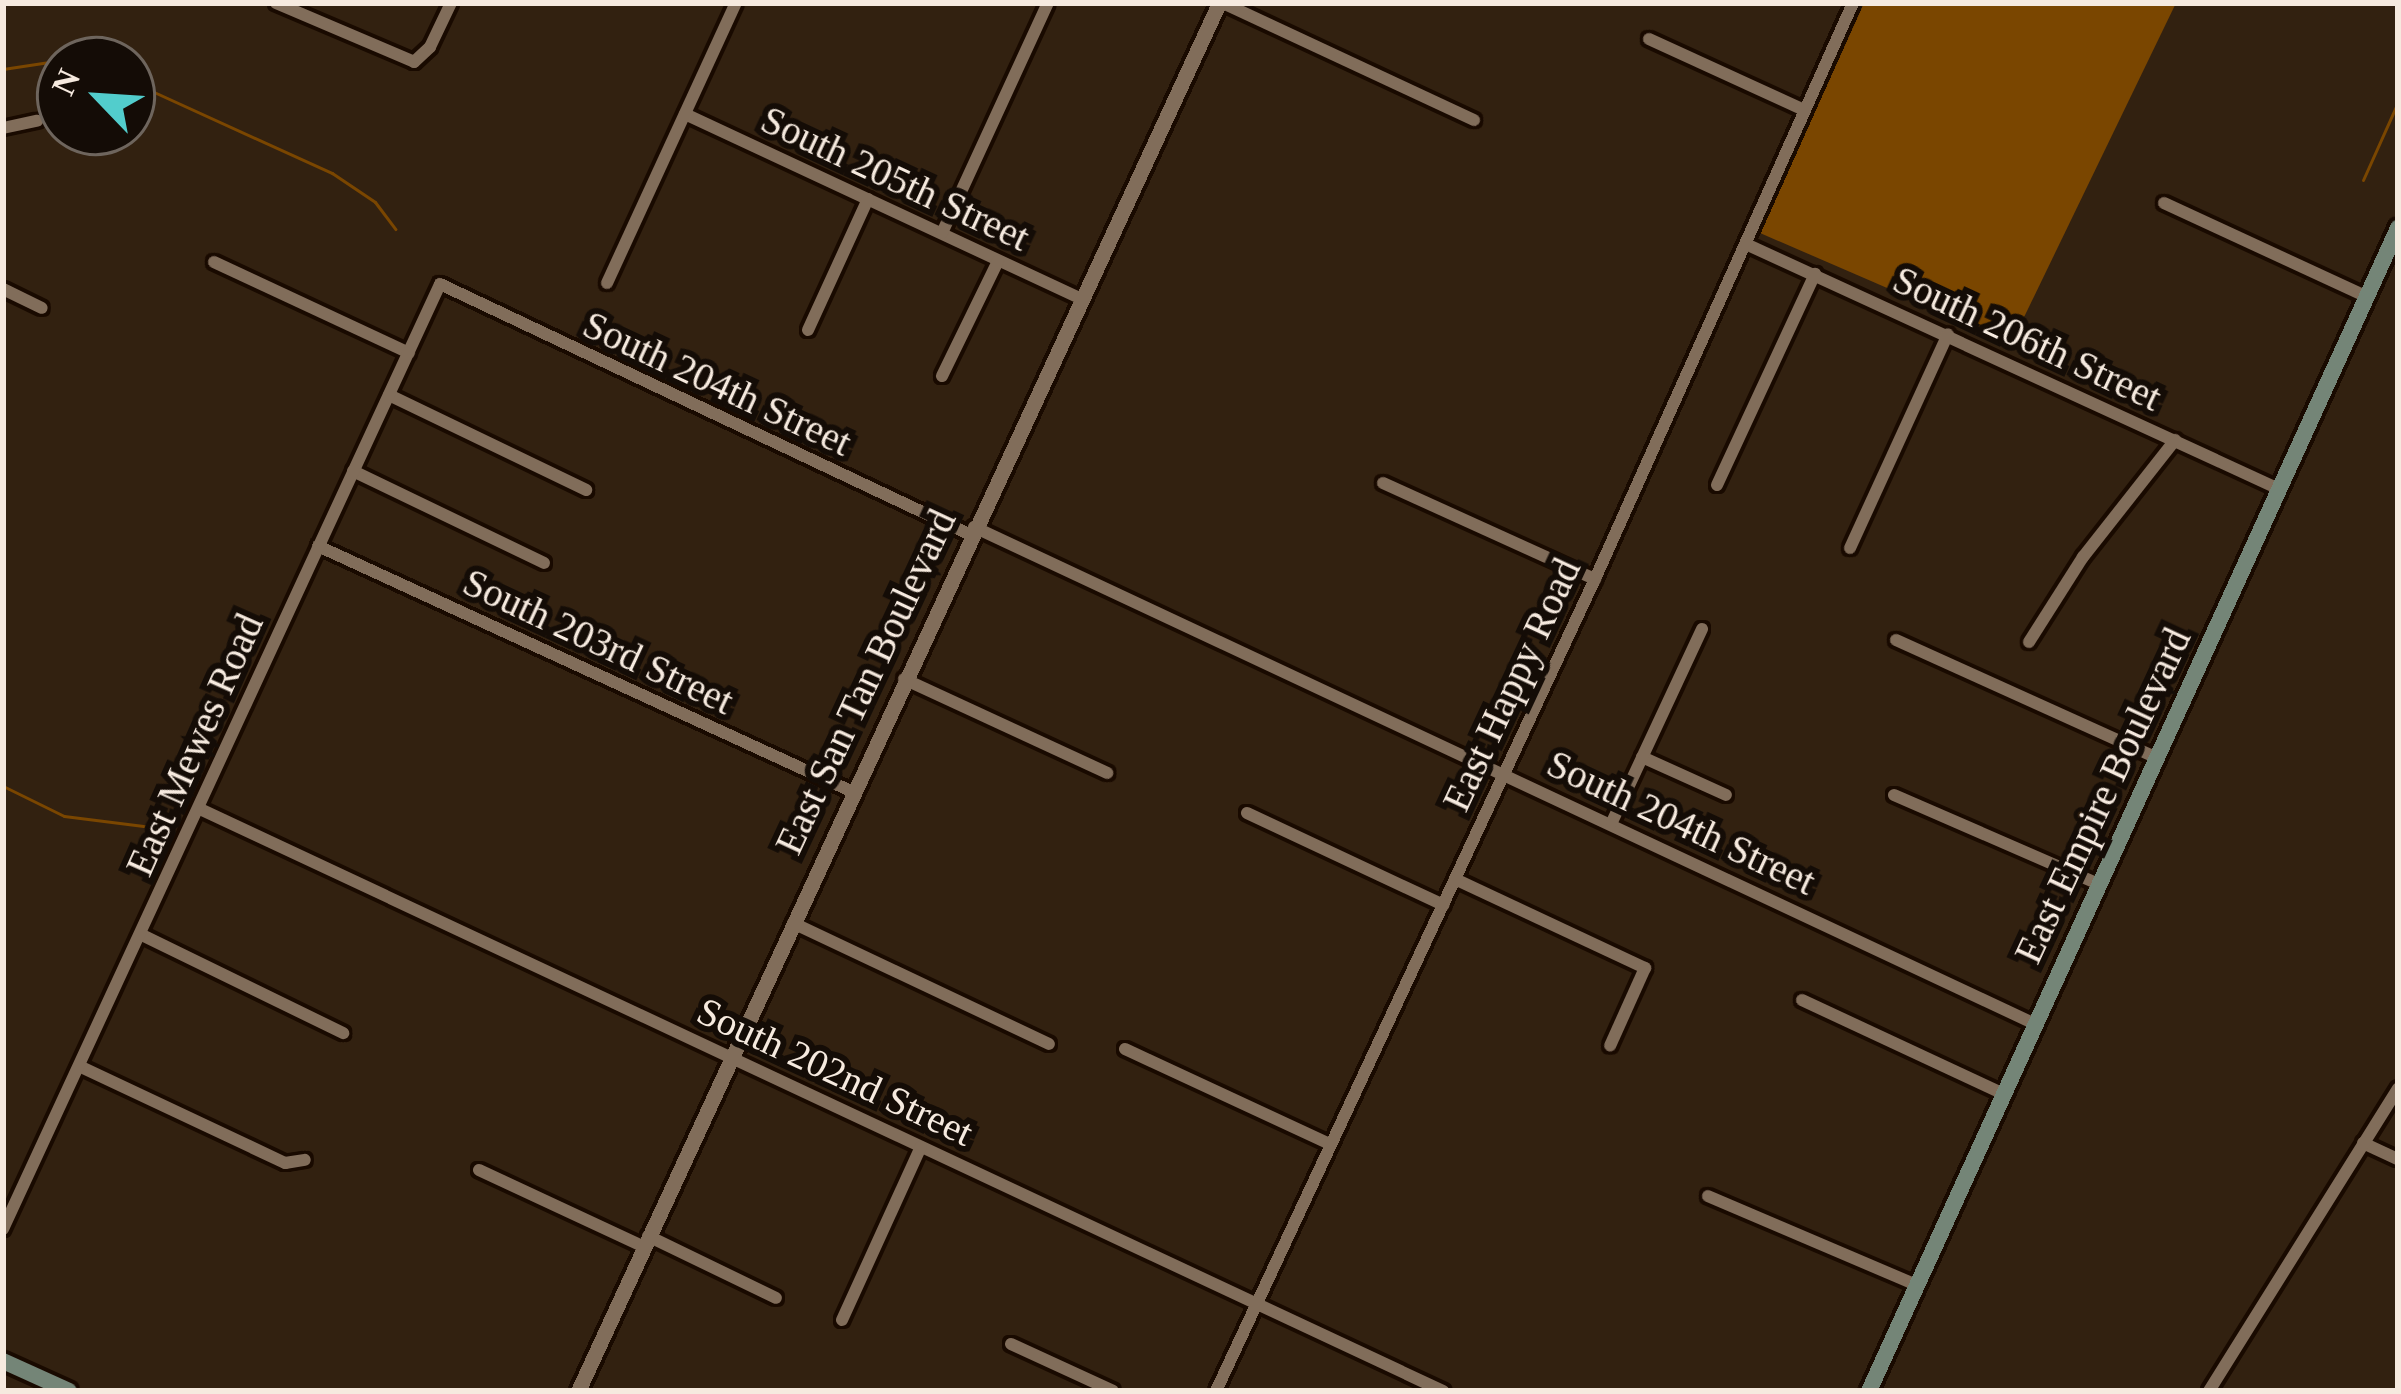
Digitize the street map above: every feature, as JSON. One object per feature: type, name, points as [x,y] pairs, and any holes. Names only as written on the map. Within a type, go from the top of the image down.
[{"type":"main road","name":"East Empire Boulevard","points":[[1869,1391],[2398,228]]},
{"type":"main road","points":[[3,1361],[69,1391]]},
{"type":"street","points":[[281,4],[414,62],[430,47],[451,3]]},
{"type":"street","points":[[607,284],[736,3]]},
{"type":"street","points":[[942,233],[1048,3]]},
{"type":"street","points":[[1221,3],[1474,119]]},
{"type":"street","name":"East San Tan Boulevard","points":[[578,1391],[1079,298],[1221,3]]},
{"type":"street","name":"East Happy Road","points":[[1216,1391],[1595,580],[1748,244],[1748,223],[1853,3]]},
{"type":"street","points":[[1649,40],[1804,110]]},
{"type":"street","name":"South 205th Street","points":[[685,114],[1079,298]]},
{"type":"street","points":[[3,128],[36,121]]},
{"type":"street","points":[[808,330],[868,199]]},
{"type":"street","points":[[2164,203],[2367,297]]},
{"type":"street","name":"South 206th Street","points":[[1748,244],[2279,489]]},
{"type":"street","points":[[942,376],[998,261]]},
{"type":"street","points":[[214,262],[409,353]]},
{"type":"street","points":[[1717,484],[1815,274]]},
{"type":"street","name":"East Mewes Road","points":[[3,1229],[440,284]]},
{"type":"street","name":"South 204th Street","points":[[440,284],[1612,822],[2035,1024]]},
{"type":"street","points":[[3,290],[42,308]]},
{"type":"street","points":[[1850,548],[1948,334]]},
{"type":"street","points":[[389,395],[586,490]]},
{"type":"street","points":[[2029,642],[2175,440]]},
{"type":"street","points":[[353,471],[544,563]]},
{"type":"street","points":[[1383,483],[1595,580]]},
{"type":"street","name":"South 203rd Street","points":[[318,546],[853,792]]},
{"type":"street","points":[[1612,822],[1702,629]]},
{"type":"street","points":[[1896,640],[2157,758]]},
{"type":"street","points":[[904,680],[1107,773]]},
{"type":"street","points":[[1642,757],[1726,795]]},
{"type":"street","points":[[1894,795],[2099,884]]},
{"type":"street","name":"South 202nd Street","points":[[200,809],[1443,1391]]},
{"type":"street","points":[[1247,813],[1443,905]]},
{"type":"street","points":[[1455,878],[1645,968],[1610,1046]]},
{"type":"street","points":[[793,923],[1049,1044]]},
{"type":"street","points":[[142,935],[343,1033]]},
{"type":"street","points":[[1802,1000],[2004,1094]]},
{"type":"street","points":[[1125,1049],[1330,1144]]},
{"type":"street","points":[[79,1066],[285,1163],[305,1160]]},
{"type":"street","points":[[2209,1391],[2398,1088]]},
{"type":"street","points":[[2363,1143],[2398,1159]]},
{"type":"street","points":[[842,1320],[921,1147]]},
{"type":"street","points":[[479,1170],[776,1298]]},
{"type":"street","points":[[1708,1196],[1918,1285]]},
{"type":"street","points":[[1011,1343],[1113,1391]]},
{"type":"shaded area","points":[[1864,3],[2176,3],[2012,342],[1760,233]]},
{"type":"waterway","points":[[3,69],[36,64]]},
{"type":"waterway","points":[[156,93],[332,173],[375,202],[395,229]]},
{"type":"waterway","points":[[2363,180],[2398,102]]},
{"type":"waterway","points":[[3,786],[64,816],[159,828]]}]
